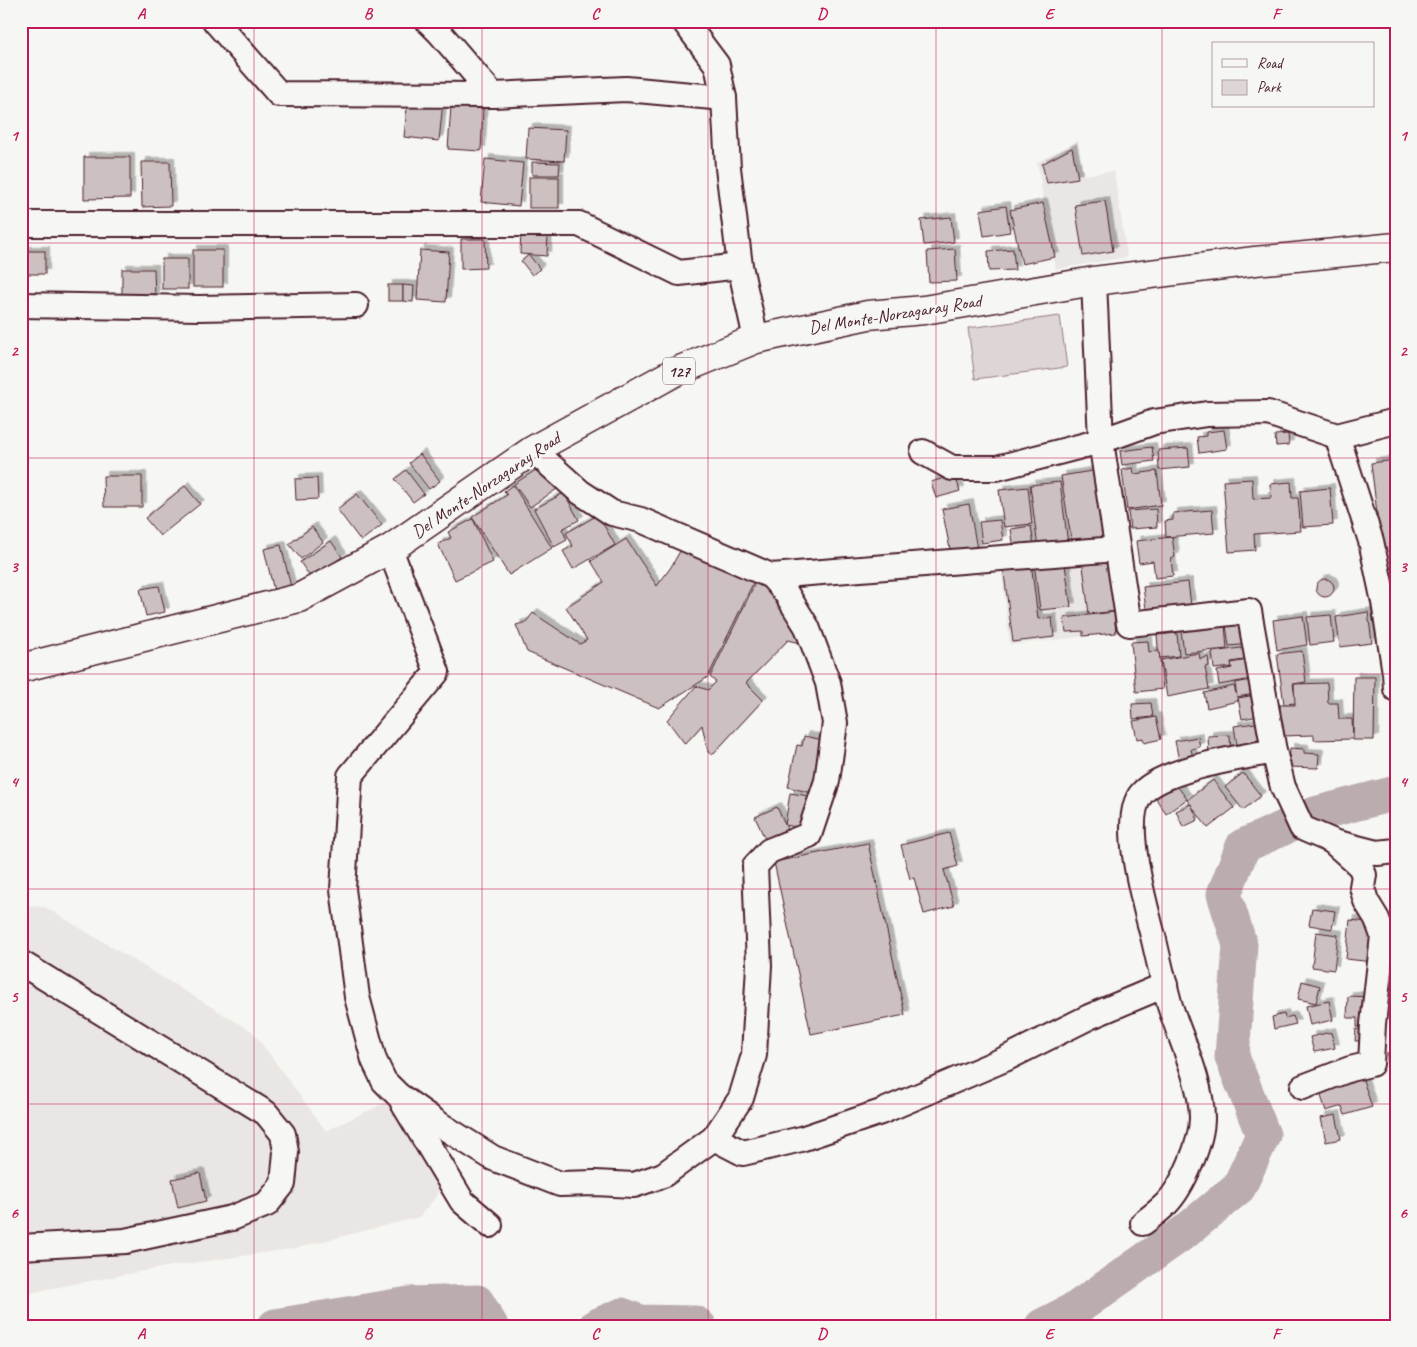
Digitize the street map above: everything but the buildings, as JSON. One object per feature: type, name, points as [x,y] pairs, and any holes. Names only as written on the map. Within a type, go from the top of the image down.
[{"type":"main road","name":"Del Monte-Norzagaray Road","points":[[21,668],[299,598],[390,549],[534,450],[675,372],[756,339],[868,315],[924,310],[1094,281],[1255,261],[1396,248]]},
{"type":"street","points":[[216,21],[279,94],[493,95],[626,89],[724,98]]},
{"type":"street","points":[[428,21],[493,95]]},
{"type":"street","points":[[684,21],[717,65],[724,98],[728,168],[740,266],[756,339]]},
{"type":"street","points":[[21,224],[579,224],[678,273],[740,266]]},
{"type":"street","points":[[1094,281],[1101,441],[1129,624],[1249,611],[1274,751],[1283,787],[1302,828],[1332,841],[1377,853],[1396,851]]},
{"type":"street","points":[[21,305],[199,308],[356,305]]},
{"type":"street","points":[[923,452],[952,468],[998,468],[1101,441],[1154,422],[1207,414],[1268,413],[1337,436],[1396,421]]},
{"type":"street","points":[[1337,436],[1371,540],[1384,602],[1396,690]]},
{"type":"street","points":[[390,549],[437,672],[350,776],[343,889],[357,997],[374,1060],[384,1080],[398,1095],[439,1124],[493,1158],[560,1184],[634,1185],[663,1175],[714,1138],[741,1098],[754,1055],[759,965],[755,866],[769,851],[809,835],[827,781],[835,724],[828,683],[807,627],[786,593],[771,576],[641,520],[612,513],[580,492],[534,450]]},
{"type":"street","points":[[771,576],[1117,549]]},
{"type":"street","points":[[1143,1223],[1167,1204],[1182,1184],[1197,1144],[1202,1119],[1197,1088],[1165,985],[1137,872],[1134,812],[1141,794],[1154,782],[1191,769],[1274,751]]},
{"type":"street","points":[[1303,1087],[1350,1069],[1372,1064],[1373,1024],[1389,936],[1366,901],[1362,888],[1364,874],[1360,866],[1332,841]]},
{"type":"street","points":[[21,963],[266,1113],[283,1134],[286,1152],[283,1184],[267,1204],[232,1218],[125,1241],[21,1247]]},
{"type":"street","points":[[714,1138],[743,1153],[801,1139],[881,1112],[1005,1059],[1089,1018],[1165,985]]},
{"type":"street","points":[[398,1095],[462,1201],[490,1225]]},
{"type":"shaded area","points":[[1078,141],[1083,175],[1114,171],[1127,257],[1056,269],[1037,162]]},
{"type":"shaded area","points":[[1111,553],[1121,632],[1010,645],[1001,565]]},
{"type":"shaded area","points":[[21,906],[45,907],[253,1032],[326,1131],[395,1098],[441,1183],[435,1198],[419,1217],[296,1248],[165,1267],[47,1289],[29,1294],[21,1300]]},
{"type":"green space","points":[[1060,316],[1067,367],[975,379],[968,328]]},
{"type":"waterway","points":[[1042,1326],[1077,1308],[1186,1231],[1239,1187],[1263,1135],[1232,1057],[1240,945],[1224,894],[1243,846],[1315,814],[1396,793]]},
{"type":"waterway","points":[[275,1326],[409,1304],[477,1302],[491,1326]]},
{"type":"waterway","points":[[596,1326],[622,1315],[640,1322],[695,1323],[699,1326]]}]
